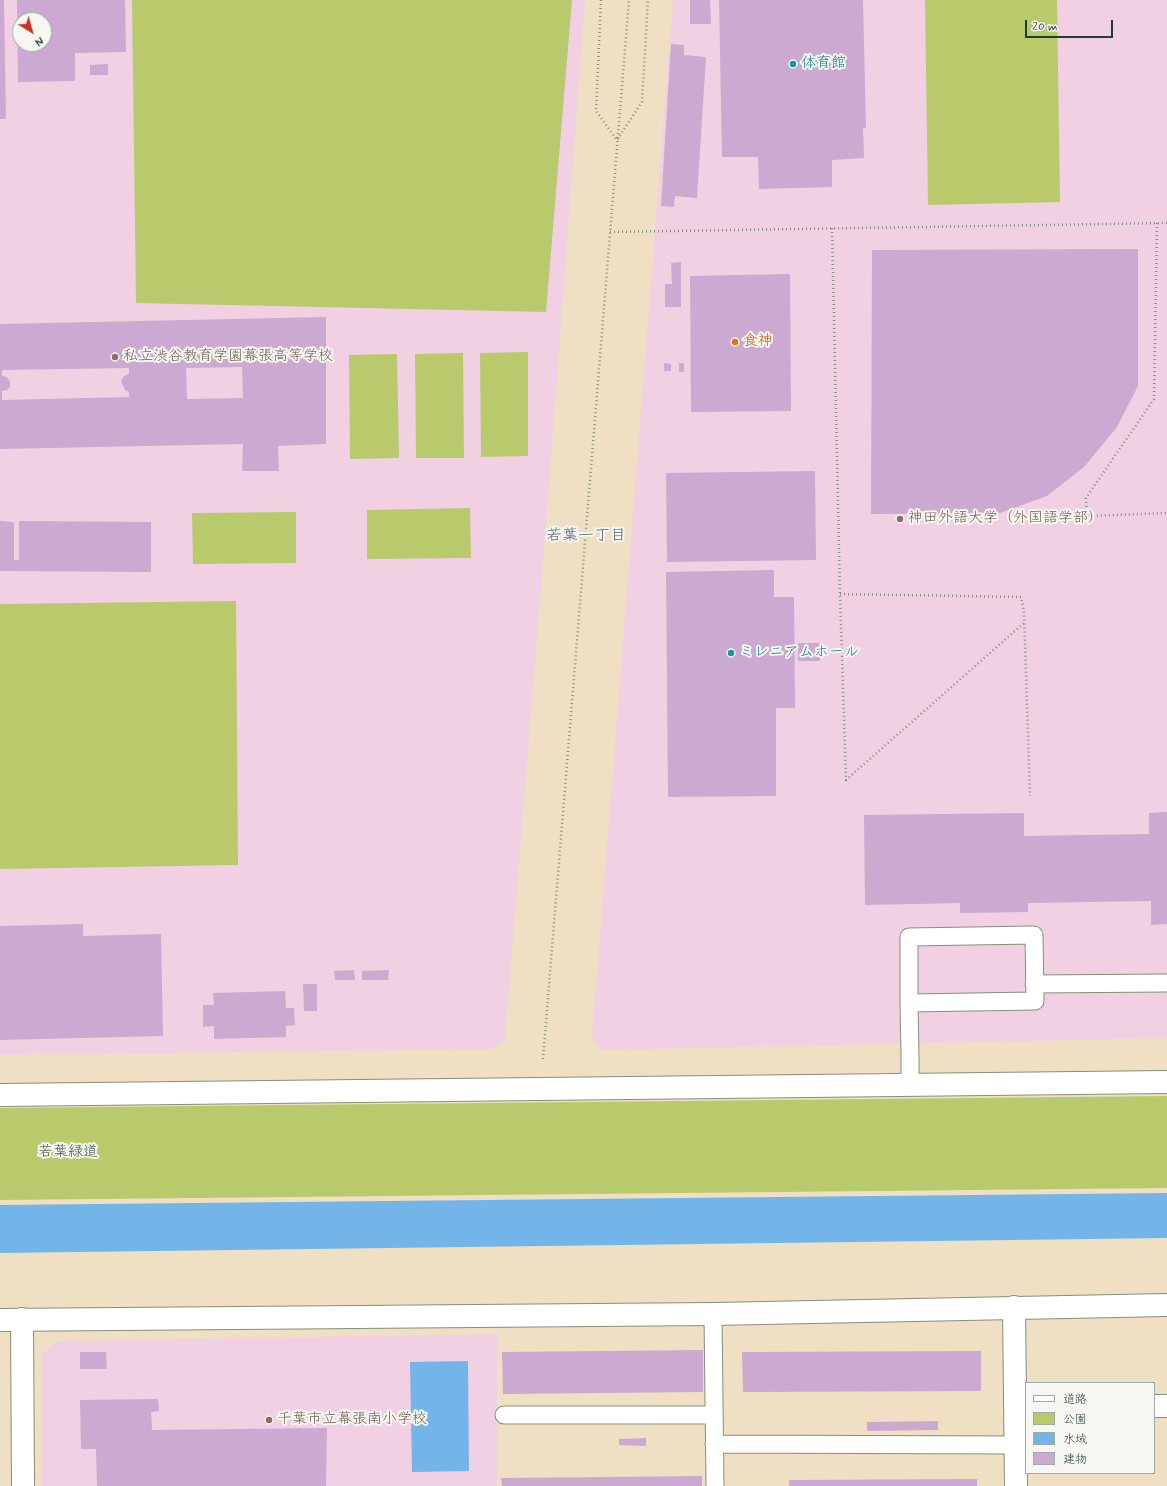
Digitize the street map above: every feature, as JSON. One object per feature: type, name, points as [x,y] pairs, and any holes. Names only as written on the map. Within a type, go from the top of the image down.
[{"type":"street","points":[[0,1095],[1167,1082]]},
{"type":"street","points":[[0,1320],[713,1314],[1167,1305]]},
{"type":"street","points":[[1014,1307],[1021,1408],[1016,1445],[1016,1486]]},
{"type":"street","points":[[22,1319],[22,1486]]},
{"type":"street","points":[[1155,1406],[1167,1406]]},
{"type":"lane","points":[[909,1003],[1035,1001],[1034,936],[909,938],[909,1003],[910,1085]]},
{"type":"lane","points":[[1034,984],[1167,983]]},
{"type":"lane","points":[[713,1314],[715,1486]]},
{"type":"lane","points":[[504,1415],[714,1415]]},
{"type":"lane","points":[[714,1444],[1016,1445]]},
{"type":"path","points":[[602,0],[596,111],[617,140]]},
{"type":"path","points":[[543,1059],[629,0]]},
{"type":"path","points":[[617,140],[642,102],[648,0]]},
{"type":"path","points":[[1157,223],[1154,399],[1086,498],[1087,516],[1167,513]]},
{"type":"path","points":[[610,232],[1167,223]]},
{"type":"path","points":[[832,228],[840,594],[846,780],[1024,623]]},
{"type":"path","points":[[840,594],[1021,598],[1024,611],[1030,796]]},
{"type":"shaded area","points":[[0,0],[585,0],[549,486],[505,1040],[493,1049],[0,1055]]},
{"type":"shaded area","name":"神田外語大学（外国語学部）","points":[[673,0],[1167,0],[1167,1038],[601,1050],[592,1038]]},
{"type":"shaded area","name":"千葉市立幕張南小学校","points":[[497,1334],[497,1486],[41,1486],[41,1355],[57,1341]]},
{"type":"green space","points":[[132,0],[572,0],[546,312],[136,303]]},
{"type":"green space","points":[[925,0],[1057,0],[1060,202],[928,205]]},
{"type":"green space","points":[[528,352],[528,456],[481,457],[480,353]]},
{"type":"green space","points":[[463,353],[464,458],[416,458],[415,354]]},
{"type":"green space","points":[[397,354],[399,458],[350,459],[349,355]]},
{"type":"green space","points":[[470,508],[471,558],[367,559],[367,510]]},
{"type":"green space","points":[[296,512],[296,563],[193,564],[192,513]]},
{"type":"green space","points":[[236,601],[238,865],[0,869],[0,604]]},
{"type":"green space","name":"若葉緑道","points":[[1167,1096],[1167,1188],[0,1200],[0,1108]]},
{"type":"water","points":[[1167,1193],[1167,1238],[0,1253],[0,1205]]},
{"type":"water","points":[[468,1361],[469,1471],[412,1472],[410,1362]]},
{"type":"building","points":[[0,0],[4,0],[6,119],[0,119]]},
{"type":"building","points":[[17,0],[125,0],[126,52],[75,53],[75,81],[18,82],[18,52],[52,52],[52,12],[17,12]]},
{"type":"building","points":[[690,0],[710,0],[711,24],[690,24]]},
{"type":"building","name":"体育館","points":[[719,0],[863,0],[866,128],[863,128],[864,158],[832,160],[832,187],[759,189],[758,157],[722,157]]},
{"type":"building","points":[[671,44],[684,45],[684,55],[706,57],[697,198],[675,196],[674,207],[661,206]]},
{"type":"building","points":[[108,64],[108,75],[90,75],[90,65]]},
{"type":"building","points":[[1138,249],[1138,386],[1117,427],[1084,467],[1047,496],[1000,513],[871,514],[872,250]]},
{"type":"building","points":[[681,262],[681,307],[665,307],[665,284],[672,284],[671,263]]},
{"type":"building","points":[[790,274],[791,411],[691,412],[690,276]]},
{"type":"building","points":[[326,317],[326,444],[278,446],[279,471],[242,471],[243,442],[242,444],[0,449],[0,324]],"holes":[[[242,367],[243,398],[187,399],[186,368]],[[129,368],[129,374],[124,376],[121,381],[125,390],[129,392],[129,397],[2,400],[2,391],[7,390],[10,387],[10,382],[7,377],[2,376],[2,370]]]},
{"type":"building","points":[[664,363],[671,364],[671,371],[664,371]]},
{"type":"building","points":[[679,363],[684,363],[684,372],[679,372]]},
{"type":"building","points":[[815,471],[816,560],[667,562],[666,473]]},
{"type":"building","points":[[0,521],[14,522],[14,560],[19,560],[19,521],[151,522],[151,572],[0,571]]},
{"type":"building","name":"ミレニアムホール","points":[[774,570],[774,597],[794,597],[795,708],[776,708],[776,796],[668,797],[666,572]]},
{"type":"building","points":[[798,643],[820,643],[820,661],[798,661]]},
{"type":"building","points":[[1167,812],[1167,924],[1151,925],[1151,901],[1028,903],[1028,912],[960,913],[960,903],[865,905],[864,815],[1024,813],[1024,836],[1149,834],[1149,813]]},
{"type":"building","points":[[83,924],[83,936],[161,934],[163,1036],[0,1040],[0,926]]},
{"type":"building","points":[[354,970],[355,980],[335,980],[334,971]]},
{"type":"building","points":[[389,970],[388,980],[362,980],[362,971]]},
{"type":"building","points":[[303,984],[317,984],[317,1011],[304,1011]]},
{"type":"building","points":[[285,991],[286,1008],[294,1008],[295,1025],[286,1026],[286,1037],[214,1039],[214,1026],[203,1027],[203,1005],[214,1005],[213,993]]},
{"type":"building","points":[[703,1350],[703,1392],[503,1394],[502,1352]]},
{"type":"building","points":[[981,1351],[981,1391],[743,1392],[742,1352]]},
{"type":"building","points":[[80,1352],[106,1352],[107,1369],[80,1369]]},
{"type":"building","points":[[158,1399],[159,1411],[151,1412],[152,1430],[327,1428],[326,1486],[97,1486],[96,1449],[81,1449],[80,1400]]},
{"type":"building","points":[[938,1421],[938,1430],[867,1431],[867,1422]]},
{"type":"building","points":[[646,1438],[646,1446],[619,1445],[619,1439]]},
{"type":"building","points":[[702,1476],[702,1486],[502,1486],[501,1478]]},
{"type":"building","points":[[977,1479],[977,1486],[789,1486],[789,1480]]},
{"type":"place","name":"体育館","points":[[793,64]]},
{"type":"place","name":"食神","points":[[735,342]]},
{"type":"place","name":"私立渋谷教育学園幕張高等学校","points":[[115,357]]},
{"type":"place","name":"神田外語大学（外国語学部）","points":[[900,519]]},
{"type":"place","name":"ミレニアムホール","points":[[731,653]]},
{"type":"place","name":"千葉市立幕張南小学校","points":[[269,1420]]},
{"type":"district","name":"若葉一丁目","points":[[586,537]]}]
